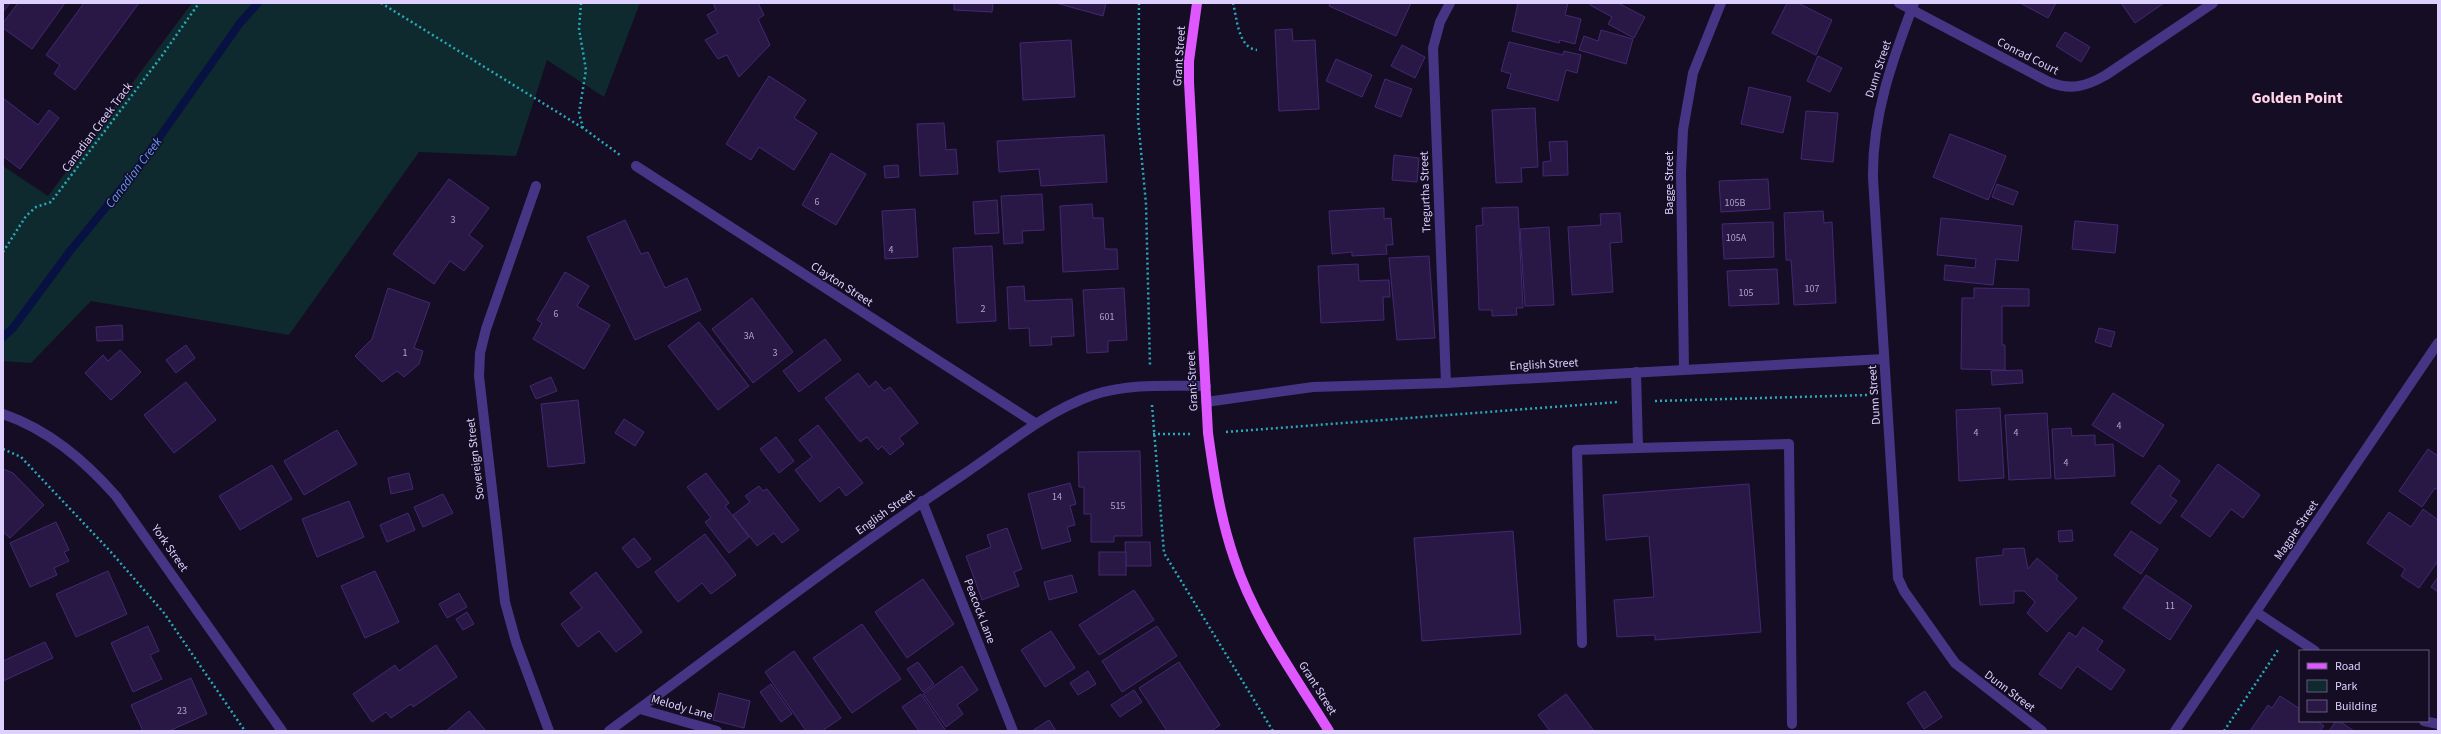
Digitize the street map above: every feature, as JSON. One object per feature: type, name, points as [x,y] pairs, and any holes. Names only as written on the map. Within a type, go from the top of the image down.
[{"type":"main road","name":"Grant Street","points":[[1197,3],[1189,61],[1189,82],[1208,434],[1216,492],[1234,560],[1254,604],[1272,638],[1329,731]]},
{"type":"street","name":"Tregurtha Street","points":[[1446,383],[1433,48],[1440,22],[1450,3]]},
{"type":"street","name":"Bagge Street","points":[[1684,369],[1680,173],[1683,130],[1693,73],[1721,3]]},
{"type":"street","name":"Conrad Court","points":[[1898,3],[1912,6],[2049,82],[2059,86],[2076,87],[2089,85],[2106,75],[2213,3]]},
{"type":"street","name":"Dunn Street","points":[[1912,6],[1884,88],[1873,145],[1873,178],[1897,570],[1901,584],[1940,644],[1955,663],[2042,731]]},
{"type":"street","name":"Clayton Street","points":[[636,166],[1035,423]]},
{"type":"street","name":"Sovereign Street","points":[[536,186],[486,329],[480,353],[479,376],[505,602],[516,642],[549,731]]},
{"type":"street","name":"Magpie Street","points":[[2175,731],[2438,343]]},
{"type":"street","name":"English Street","points":[[1206,402],[1313,387],[1446,383],[1884,359]]},
{"type":"street","points":[[1636,372],[1638,448]]},
{"type":"street","name":"English Street","points":[[609,731],[922,501],[1035,423],[1093,395],[1119,389],[1151,386],[1206,386]]},
{"type":"street","name":"York Street","points":[[3,414],[33,427],[61,444],[87,466],[112,492],[132,517],[282,731]]},
{"type":"street","points":[[1582,643],[1577,450],[1788,444],[1792,724]]},
{"type":"street","name":"Peacock Lane","points":[[922,501],[1013,731]]},
{"type":"street","points":[[2256,612],[2314,650]]},
{"type":"street","name":"Melody Lane","points":[[640,709],[717,731]]},
{"type":"path","name":"Canadian Creek Track","points":[[3,252],[26,216],[36,207],[51,202],[161,57],[198,3]]},
{"type":"path","points":[[381,3],[583,128],[636,166]]},
{"type":"path","points":[[581,3],[579,29],[586,70],[579,113],[583,128]]},
{"type":"path","points":[[1139,3],[1138,119],[1146,204],[1153,434],[1164,553],[1273,731]]},
{"type":"path","points":[[1233,3],[1244,43],[1250,48],[1257,50]]},
{"type":"path","points":[[1153,434],[1208,434],[1636,401],[1887,395]]},
{"type":"path","points":[[3,449],[21,457],[110,551],[164,613],[245,731]]},
{"type":"path","points":[[2224,731],[2290,634]]},
{"type":"green space","points":[[192,3],[640,3],[604,97],[547,60],[516,156],[419,152],[289,335],[91,301],[31,363],[3,361],[3,166],[48,196]]},
{"type":"building","points":[[3,3],[10,3],[3,12]]},
{"type":"building","points":[[18,3],[65,3],[32,49],[3,28],[3,23]]},
{"type":"building","points":[[84,3],[139,3],[75,90],[54,74],[60,65],[46,55]]},
{"type":"building","points":[[713,3],[758,3],[764,15],[758,19],[770,45],[739,77],[727,55],[718,59],[705,40],[718,33],[707,15],[716,10]]},
{"type":"building","points":[[954,3],[993,3],[992,12],[954,10]]},
{"type":"building","points":[[1056,3],[1106,3],[1103,16]]},
{"type":"building","points":[[1330,3],[1411,3],[1396,36],[1329,6]]},
{"type":"building","points":[[1518,3],[1568,3],[1565,15],[1581,19],[1575,44],[1560,40],[1559,43],[1512,31]]},
{"type":"building","points":[[1591,3],[1618,3],[1645,17],[1634,38],[1608,24],[1612,17],[1590,5]]},
{"type":"building","points":[[1787,3],[1798,3],[1832,20],[1816,55],[1772,33]]},
{"type":"building","points":[[2020,3],[2056,3],[2048,18]]},
{"type":"building","points":[[2121,3],[2164,3],[2135,23]]},
{"type":"building","points":[[1292,29],[1293,41],[1315,40],[1319,109],[1279,111],[1275,30]]},
{"type":"building","points":[[1601,30],[1633,39],[1626,64],[1579,50],[1584,36],[1598,41]]},
{"type":"building","points":[[2065,32],[2090,47],[2081,62],[2056,46]]},
{"type":"building","points":[[1071,40],[1075,97],[1023,100],[1020,43]]},
{"type":"building","points":[[1509,42],[1563,55],[1564,51],[1581,55],[1577,73],[1566,70],[1558,101],[1507,88],[1511,74],[1501,71]]},
{"type":"building","points":[[1402,45],[1425,57],[1415,78],[1391,66]]},
{"type":"building","points":[[1818,56],[1842,68],[1830,92],[1807,81]]},
{"type":"building","points":[[1336,59],[1372,75],[1362,97],[1326,81]]},
{"type":"building","points":[[769,76],[806,100],[794,118],[817,133],[794,170],[759,147],[751,160],[726,144]]},
{"type":"building","points":[[1385,79],[1412,89],[1401,117],[1375,107]]},
{"type":"building","points":[[1749,87],[1791,97],[1783,133],[1741,124]]},
{"type":"building","points":[[3,98],[38,125],[49,110],[59,118],[20,169],[3,156]]},
{"type":"building","points":[[1535,108],[1538,167],[1521,168],[1522,182],[1496,183],[1492,110]]},
{"type":"building","points":[[1806,111],[1838,113],[1833,162],[1801,159]]},
{"type":"building","points":[[944,123],[946,150],[956,149],[958,174],[920,176],[917,124]]},
{"type":"building","points":[[1950,134],[2006,156],[1988,200],[1933,177]]},
{"type":"building","points":[[1104,135],[1107,182],[1041,186],[1039,169],[999,172],[997,141]]},
{"type":"building","points":[[1567,141],[1568,175],[1543,176],[1543,162],[1551,161],[1549,142]]},
{"type":"building","points":[[831,153],[866,174],[836,225],[802,205]]},
{"type":"building","points":[[1394,155],[1419,158],[1417,182],[1392,180]]},
{"type":"building","points":[[898,165],[899,177],[885,178],[884,166]]},
{"type":"building","points":[[449,179],[489,208],[469,235],[483,246],[464,271],[450,261],[434,284],[393,254]]},
{"type":"building","points":[[1768,179],[1770,209],[1721,212],[1719,181]]},
{"type":"building","points":[[1997,184],[2018,192],[2013,205],[1992,197]]},
{"type":"building","points":[[1042,194],[1044,230],[1022,231],[1023,243],[1004,244],[1001,196]]},
{"type":"building","points":[[997,200],[999,233],[975,234],[973,202]]},
{"type":"building","points":[[1092,204],[1093,218],[1103,218],[1105,249],[1117,249],[1118,269],[1063,272],[1060,206]]},
{"type":"building","points":[[1518,207],[1523,308],[1516,308],[1517,315],[1492,316],[1492,310],[1479,310],[1476,226],[1483,225],[1482,208]]},
{"type":"building","points":[[1384,208],[1384,219],[1391,218],[1393,245],[1386,245],[1387,254],[1352,256],[1352,252],[1332,254],[1329,211]]},
{"type":"building","points":[[915,209],[918,257],[885,259],[882,211]]},
{"type":"building","points":[[1823,211],[1824,223],[1832,222],[1836,303],[1794,305],[1791,260],[1786,260],[1784,213]]},
{"type":"building","points":[[1620,213],[1622,242],[1610,243],[1613,292],[1572,295],[1568,227],[1601,225],[1600,214]]},
{"type":"building","points":[[1941,218],[2022,226],[2018,261],[1996,259],[1993,285],[1944,280],[1945,265],[1975,268],[1976,259],[1937,255]]},
{"type":"building","points":[[625,220],[641,254],[648,252],[665,288],[687,278],[701,310],[635,340],[587,237]]},
{"type":"building","points":[[2075,221],[2118,225],[2115,253],[2072,249]]},
{"type":"building","points":[[1773,222],[1774,257],[1724,259],[1722,224]]},
{"type":"building","points":[[1549,227],[1554,305],[1525,306],[1520,229]]},
{"type":"building","points":[[992,246],[996,321],[957,323],[953,248]]},
{"type":"building","points":[[1429,256],[1435,338],[1397,340],[1389,258]]},
{"type":"building","points":[[1358,264],[1359,281],[1389,280],[1390,297],[1383,297],[1384,320],[1321,323],[1318,266]]},
{"type":"building","points":[[1777,269],[1779,304],[1729,306],[1727,271]]},
{"type":"building","points":[[565,272],[589,286],[577,306],[610,325],[584,369],[533,339],[542,323],[537,320]]},
{"type":"building","points":[[1024,286],[1025,301],[1072,299],[1074,336],[1051,337],[1052,345],[1030,346],[1029,328],[1009,329],[1007,287]]},
{"type":"building","points":[[388,288],[430,303],[414,348],[423,351],[419,364],[404,377],[397,371],[382,382],[355,356],[372,339]]},
{"type":"building","points":[[1124,288],[1127,340],[1108,341],[1108,352],[1087,353],[1083,290]]},
{"type":"building","points":[[1974,288],[2029,289],[2029,306],[2002,306],[2002,345],[2005,345],[2005,370],[1961,369],[1962,298],[1974,298]]},
{"type":"building","points":[[752,298],[793,352],[753,383],[712,329]]},
{"type":"building","points":[[699,322],[749,386],[718,410],[668,346]]},
{"type":"building","points":[[122,325],[123,340],[97,341],[96,327]]},
{"type":"building","points":[[2099,328],[2115,332],[2111,347],[2095,342]]},
{"type":"building","points":[[825,339],[841,360],[799,392],[783,371]]},
{"type":"building","points":[[186,345],[195,358],[176,373],[166,360]]},
{"type":"building","points":[[120,350],[141,372],[111,400],[85,373],[103,355],[108,361]]},
{"type":"building","points":[[2022,370],[2023,383],[1992,385],[1991,371]]},
{"type":"building","points":[[858,373],[869,387],[876,381],[884,391],[890,387],[918,423],[899,438],[904,444],[890,455],[882,446],[878,450],[867,437],[860,442],[825,398]]},
{"type":"building","points":[[551,377],[557,391],[536,399],[530,386]]},
{"type":"building","points":[[186,382],[216,420],[174,453],[144,415]]},
{"type":"building","points":[[2113,393],[2164,425],[2143,457],[2092,425]]},
{"type":"building","points":[[578,400],[585,463],[548,467],[541,404]]},
{"type":"building","points":[[2000,408],[2004,478],[1959,481],[1956,410]]},
{"type":"building","points":[[2047,413],[2051,478],[2009,480],[2005,415]]},
{"type":"building","points":[[624,419],[644,432],[635,446],[615,433]]},
{"type":"building","points":[[818,425],[863,483],[846,496],[839,487],[820,502],[795,470],[812,457],[799,440]]},
{"type":"building","points":[[2071,428],[2072,436],[2095,435],[2095,445],[2113,444],[2115,476],[2055,479],[2052,429]]},
{"type":"building","points":[[337,430],[357,464],[304,495],[284,461]]},
{"type":"building","points":[[776,437],[794,461],[779,473],[760,449]]},
{"type":"building","points":[[2428,449],[2438,456],[2438,490],[2435,488],[2422,507],[2399,491]]},
{"type":"building","points":[[1140,451],[1142,536],[1114,536],[1114,542],[1091,542],[1091,514],[1084,514],[1084,487],[1079,487],[1078,452]]},
{"type":"building","points":[[2218,464],[2260,495],[2243,518],[2231,509],[2210,537],[2181,516]]},
{"type":"building","points":[[272,465],[292,499],[240,530],[219,496]]},
{"type":"building","points":[[2159,465],[2180,481],[2170,496],[2177,501],[2160,524],[2131,503]]},
{"type":"building","points":[[3,469],[13,473],[44,505],[10,538],[3,532]]},
{"type":"building","points":[[409,473],[413,489],[391,494],[388,478]]},
{"type":"building","points":[[706,473],[729,503],[725,506],[749,537],[729,553],[705,522],[711,518],[687,487]]},
{"type":"building","points":[[1070,483],[1076,504],[1070,506],[1075,525],[1067,527],[1071,541],[1042,549],[1028,494]]},
{"type":"building","points":[[1749,484],[1761,632],[1655,640],[1655,635],[1617,637],[1614,600],[1654,597],[1649,536],[1606,540],[1603,495]]},
{"type":"building","points":[[759,486],[763,491],[767,489],[799,530],[782,543],[774,533],[757,546],[733,515],[750,502],[745,496]]},
{"type":"building","points":[[443,494],[453,513],[423,527],[414,507]]},
{"type":"building","points":[[349,501],[364,537],[317,557],[302,519]]},
{"type":"building","points":[[2423,509],[2438,520],[2438,561],[2419,588],[2401,576],[2405,569],[2367,543],[2389,512],[2411,527]]},
{"type":"building","points":[[408,513],[415,530],[387,542],[380,525]]},
{"type":"building","points":[[56,522],[69,550],[64,552],[69,561],[54,568],[57,575],[30,587],[10,543]]},
{"type":"building","points":[[1007,528],[1022,569],[1014,572],[1019,586],[982,600],[966,556],[991,547],[987,535]]},
{"type":"building","points":[[2072,530],[2073,541],[2059,542],[2058,531]]},
{"type":"building","points":[[1513,531],[1521,634],[1422,641],[1414,538]]},
{"type":"building","points":[[2131,531],[2158,549],[2141,574],[2114,555]]},
{"type":"building","points":[[705,534],[736,575],[711,594],[702,583],[678,602],[655,572]]},
{"type":"building","points":[[634,538],[651,559],[638,568],[622,548]]},
{"type":"building","points":[[1125,542],[1150,542],[1151,566],[1126,566]]},
{"type":"building","points":[[2024,548],[2028,569],[2037,558],[2058,576],[2056,579],[2077,598],[2047,632],[2027,613],[2035,602],[2024,591],[2014,591],[2014,603],[1980,605],[1976,558],[2003,555],[2003,549]]},
{"type":"building","points":[[1099,552],[1126,552],[1126,575],[1099,575]]},
{"type":"building","points":[[108,571],[127,614],[76,637],[56,594]]},
{"type":"building","points":[[375,571],[399,622],[365,638],[341,586]]},
{"type":"building","points":[[596,572],[642,632],[616,652],[599,631],[578,647],[561,624],[582,608],[570,593]]},
{"type":"building","points":[[1072,575],[1077,592],[1049,600],[1044,582]]},
{"type":"building","points":[[2146,575],[2192,606],[2170,640],[2123,608]]},
{"type":"building","points":[[2438,577],[2438,592],[2431,587]]},
{"type":"building","points":[[923,579],[954,624],[907,658],[875,612]]},
{"type":"building","points":[[1134,590],[1154,620],[1099,655],[1079,625]]},
{"type":"building","points":[[459,593],[467,607],[447,618],[439,604]]},
{"type":"building","points":[[467,612],[474,624],[463,630],[456,619]]},
{"type":"building","points":[[862,624],[901,679],[852,713],[813,658]]},
{"type":"building","points":[[148,626],[159,651],[150,655],[162,679],[133,692],[111,643]]},
{"type":"building","points":[[1157,626],[1177,656],[1122,692],[1102,661]]},
{"type":"building","points":[[2083,627],[2103,641],[2097,650],[2125,670],[2111,690],[2077,666],[2061,689],[2039,674],[2069,632],[2076,637]]},
{"type":"building","points":[[1051,631],[1075,668],[1045,687],[1021,650]]},
{"type":"building","points":[[45,642],[53,658],[3,681],[3,661]]},
{"type":"building","points":[[436,645],[457,677],[413,707],[411,704],[391,718],[386,712],[372,722],[353,694],[395,665],[399,671]]},
{"type":"building","points":[[794,651],[841,718],[822,731],[806,731],[765,672]]},
{"type":"building","points":[[918,662],[934,684],[923,692],[907,669]]},
{"type":"building","points":[[1179,662],[1220,725],[1211,731],[1167,731],[1139,688]]},
{"type":"building","points":[[962,666],[978,690],[957,705],[963,714],[946,727],[923,694]]},
{"type":"building","points":[[1088,671],[1096,684],[1078,695],[1070,683]]},
{"type":"building","points":[[191,678],[207,714],[169,731],[143,731],[131,705]]},
{"type":"building","points":[[771,684],[792,714],[781,722],[760,692]]},
{"type":"building","points":[[1134,690],[1142,702],[1120,717],[1111,705]]},
{"type":"building","points":[[1925,691],[1942,717],[1924,729],[1907,703]]},
{"type":"building","points":[[719,693],[750,701],[744,728],[713,720]]},
{"type":"building","points":[[921,694],[946,731],[919,731],[902,707]]},
{"type":"building","points":[[1566,694],[1594,731],[1550,731],[1538,715]]},
{"type":"building","points":[[2280,696],[2299,708],[2299,722],[2318,722],[2324,726],[2320,731],[2250,731],[2268,705],[2272,708]]},
{"type":"building","points":[[469,711],[486,731],[446,731]]},
{"type":"building","points":[[1049,720],[1056,731],[1032,731]]},
{"type":"building","points":[[2335,722],[2340,722],[2354,731],[2329,731]]},
{"type":"waterway","name":"Canadian Creek","points":[[3,337],[13,328],[70,251],[135,172],[240,23],[258,3]]},
{"type":"district","name":"Golden Point","points":[[2297,97]]}]
